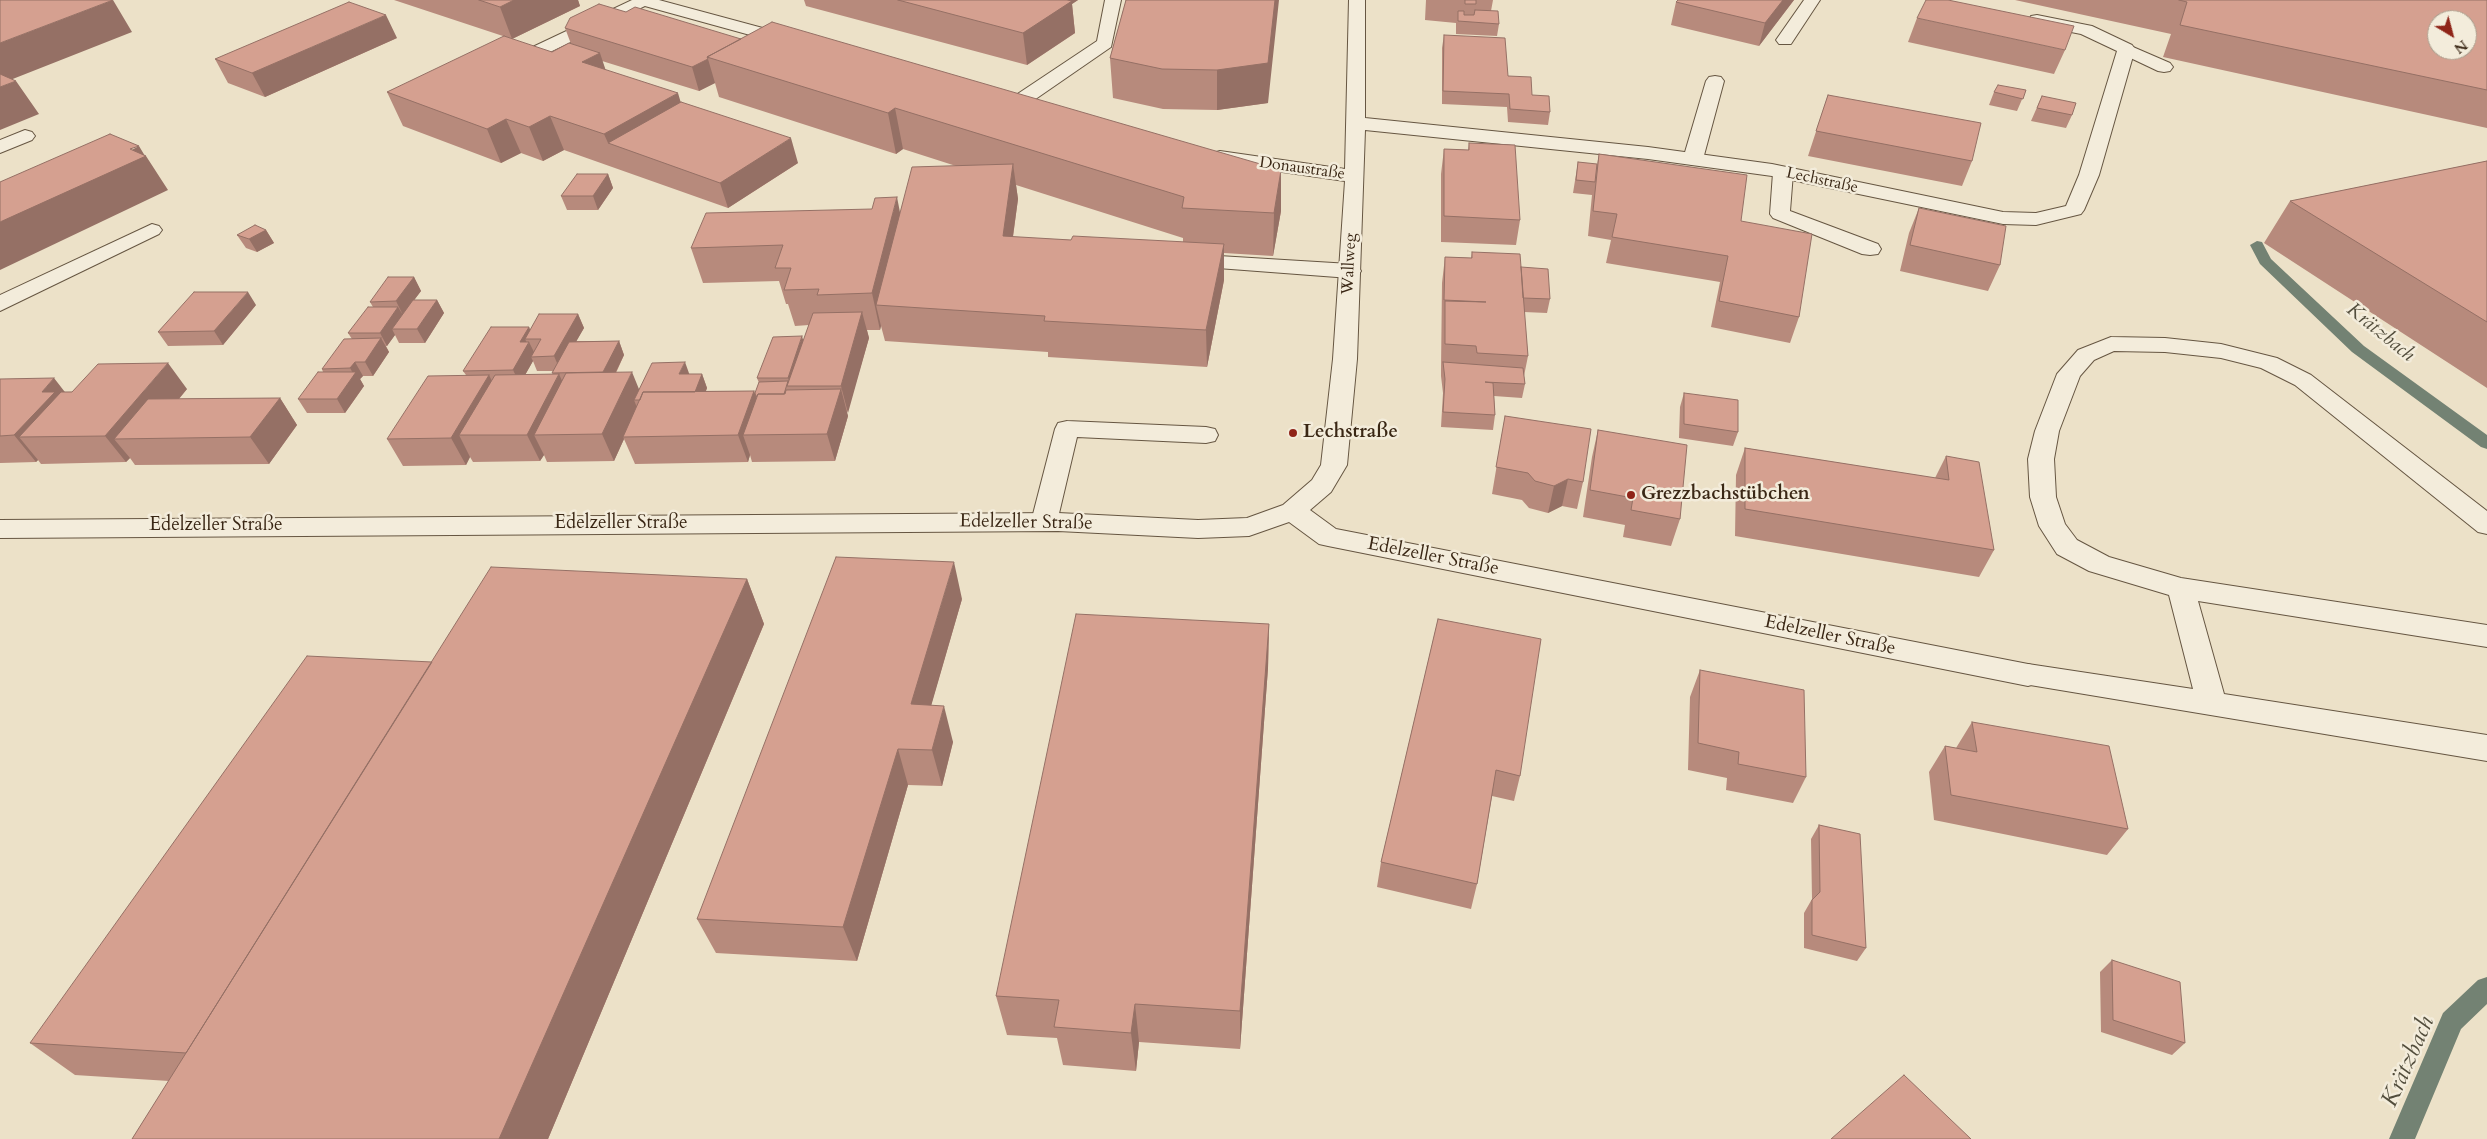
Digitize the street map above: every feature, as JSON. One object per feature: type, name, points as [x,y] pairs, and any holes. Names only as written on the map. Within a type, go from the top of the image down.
[{"type":"street","points":[[497,70],[642,0],[806,45]]},
{"type":"street","points":[[1017,103],[1105,43],[1113,0]]},
{"type":"street","name":"Wallweg","points":[[1292,511],[1322,486],[1334,465],[1345,359],[1355,176],[1357,0]]},
{"type":"street","points":[[1785,40],[1812,0]]},
{"type":"street","points":[[2021,16],[2086,30],[2164,66]]},
{"type":"street","name":"Lechstraße","points":[[1356,123],[1693,159],[1783,173],[2003,218],[2036,219],[2074,210],[2088,174],[2126,49]]},
{"type":"street","points":[[1693,159],[1715,81]]},
{"type":"street","points":[[998,98],[1036,108]]},
{"type":"street","points":[[0,147],[25,136]]},
{"type":"street","name":"Donaustraße","points":[[1207,155],[1355,176]]},
{"type":"street","points":[[1783,173],[1780,214],[1870,249]]},
{"type":"street","points":[[0,304],[152,230]]},
{"type":"street","points":[[1168,259],[1350,271]]},
{"type":"street","points":[[2487,526],[2304,380],[2269,363],[2221,351],[2165,345],[2111,344],[2086,355],[2069,374],[2047,431],[2041,460],[2042,497],[2052,526],[2067,547],[2098,564],[2133,576],[2182,588],[2487,636]]},
{"type":"street","points":[[1044,522],[1067,429],[1206,436]]},
{"type":"street","name":"Edelzeller Straße","points":[[0,529],[1044,522],[1198,529],[1249,527],[1292,511],[1328,537],[1701,609],[2028,675],[2210,702],[2487,748]]},
{"type":"street","points":[[2182,588],[2210,702]]},
{"type":"building","points":[[0,0],[113,0],[0,43]]},
{"type":"building","points":[[479,0],[514,0],[500,7]]},
{"type":"building","points":[[898,0],[1067,0],[1072,1],[1023,33]]},
{"type":"building","points":[[1126,0],[1275,0],[1268,63],[1217,70],[1162,69],[1110,58]]},
{"type":"building","points":[[1465,0],[1476,0],[1476,4],[1465,4]]},
{"type":"building","points":[[1678,0],[1783,0],[1765,23],[1676,2]]},
{"type":"building","points":[[1926,0],[1948,0],[2074,26],[2065,50],[1917,18]]},
{"type":"building","points":[[2179,0],[2487,0],[2487,90],[2180,25],[2187,2]]},
{"type":"building","points":[[349,2],[386,15],[252,73],[215,59]]},
{"type":"building","points":[[599,4],[626,12],[635,7],[741,39],[692,67],[565,28],[570,18]]},
{"type":"building","points":[[1475,10],[1498,11],[1499,24],[1458,21],[1458,11],[1464,11],[1464,15],[1474,15]]},
{"type":"building","points":[[772,22],[1281,170],[1274,213],[1182,208],[1184,197],[895,108],[888,113],[707,57]]},
{"type":"building","points":[[1444,35],[1505,38],[1508,76],[1531,77],[1532,95],[1549,96],[1550,112],[1510,109],[1509,94],[1443,91]]},
{"type":"building","points":[[504,36],[552,52],[569,43],[600,53],[582,62],[678,93],[604,134],[550,116],[529,127],[506,119],[487,129],[387,92]]},
{"type":"building","points":[[0,74],[16,81],[0,87]]},
{"type":"building","points":[[1998,85],[2026,90],[2023,99],[1994,92]]},
{"type":"building","points":[[1828,95],[1981,123],[1972,161],[1816,131]]},
{"type":"building","points":[[2042,96],[2076,103],[2072,115],[2037,108]]},
{"type":"building","points":[[681,102],[791,138],[720,183],[608,143]]},
{"type":"building","points":[[110,134],[139,146],[130,149],[146,156],[0,222],[0,182]]},
{"type":"building","points":[[1469,143],[1515,145],[1520,220],[1444,216],[1444,149],[1469,150]]},
{"type":"building","points":[[1599,154],[1747,175],[1741,221],[1812,234],[1799,317],[1719,301],[1728,256],[1612,237],[1617,214],[1593,211]]},
{"type":"building","points":[[2487,161],[2487,322],[2290,201]]},
{"type":"building","points":[[1578,162],[1597,164],[1595,182],[1576,180]]},
{"type":"building","points":[[1013,164],[1003,236],[1071,240],[1073,236],[1224,244],[1206,330],[1044,321],[1045,316],[876,305],[912,167]]},
{"type":"building","points":[[577,174],[608,174],[593,196],[561,196]]},
{"type":"building","points":[[897,197],[872,293],[817,295],[819,289],[784,290],[791,268],[775,268],[783,245],[691,248],[706,213],[872,209],[875,198]]},
{"type":"building","points":[[1919,208],[2006,226],[2000,265],[1910,245]]},
{"type":"building","points":[[255,225],[266,230],[249,239],[237,235]]},
{"type":"building","points":[[1472,252],[1520,254],[1528,356],[1477,353],[1476,346],[1445,344],[1445,301],[1486,302],[1444,300],[1445,257],[1472,258]]},
{"type":"building","points":[[1521,267],[1548,269],[1550,299],[1523,298]]},
{"type":"building","points":[[388,277],[414,277],[396,301],[370,302]]},
{"type":"building","points":[[194,292],[248,292],[214,331],[158,332]]},
{"type":"building","points":[[413,300],[437,300],[417,329],[392,329]]},
{"type":"building","points":[[368,307],[398,307],[380,333],[348,333]]},
{"type":"building","points":[[862,312],[841,386],[787,386],[813,313]]},
{"type":"building","points":[[539,314],[578,314],[554,356],[531,357],[541,339],[525,339]]},
{"type":"building","points":[[491,327],[529,327],[520,342],[529,342],[513,370],[463,371]]},
{"type":"building","points":[[802,336],[788,378],[757,378],[773,337]]},
{"type":"building","points":[[381,338],[365,362],[355,362],[350,368],[322,369],[344,339]]},
{"type":"building","points":[[619,341],[603,372],[552,373],[569,342]]},
{"type":"building","points":[[685,362],[679,374],[702,374],[695,392],[643,392],[640,400],[634,400],[652,363]]},
{"type":"building","points":[[1443,362],[1523,368],[1525,384],[1485,382],[1493,383],[1495,415],[1443,412],[1445,379]]},
{"type":"building","points":[[168,363],[105,436],[19,437],[61,392],[72,392],[98,364]]},
{"type":"building","points":[[318,372],[356,372],[337,399],[298,399]]},
{"type":"building","points":[[632,372],[602,434],[534,435],[566,373]]},
{"type":"building","points":[[559,374],[527,435],[459,435],[495,375]]},
{"type":"building","points":[[489,375],[451,438],[387,439],[428,376]]},
{"type":"building","points":[[54,378],[42,392],[55,392],[14,435],[0,436],[0,379]]},
{"type":"building","points":[[788,381],[784,394],[758,394],[756,397],[755,393],[759,382]]},
{"type":"building","points":[[841,389],[827,434],[743,435],[758,394],[785,394],[786,390]]},
{"type":"building","points":[[754,391],[738,435],[623,437],[643,392]]},
{"type":"building","points":[[1684,393],[1738,400],[1738,432],[1684,424]]},
{"type":"building","points":[[280,398],[250,437],[114,439],[148,399]]},
{"type":"building","points":[[1505,416],[1591,429],[1583,482],[1568,479],[1554,486],[1535,481],[1528,473],[1496,467]]},
{"type":"building","points":[[1598,430],[1687,445],[1680,519],[1631,510],[1633,498],[1590,490]]},
{"type":"building","points":[[1745,448],[1949,480],[1946,456],[1979,462],[1994,550],[1745,509]]},
{"type":"building","points":[[836,557],[954,562],[911,704],[944,706],[932,750],[898,749],[843,927],[697,919]]},
{"type":"building","points":[[491,567],[747,579],[499,1139],[132,1139]]},
{"type":"building","points":[[1076,614],[1269,624],[1240,1011],[1135,1004],[1131,1033],[1054,1027],[1059,1000],[996,996]]},
{"type":"building","points":[[1438,619],[1541,639],[1520,776],[1496,770],[1477,884],[1381,862]]},
{"type":"building","points":[[307,656],[432,662],[186,1053],[30,1043]]},
{"type":"building","points":[[1700,670],[1804,690],[1806,777],[1738,764],[1739,752],[1698,743]]},
{"type":"building","points":[[1972,722],[2109,746],[2128,829],[1951,795],[1945,746],[1977,752]]},
{"type":"building","points":[[1819,825],[1860,834],[1866,948],[1812,935],[1812,900],[1820,892]]},
{"type":"building","points":[[2112,960],[2180,982],[2185,1043],[2113,1020]]},
{"type":"building","points":[[1904,1075],[1971,1139],[1831,1139]]},
{"type":"waterway","name":"Krätzbach","points":[[2257,245],[2265,261],[2358,349],[2487,443]]},
{"type":"waterway","name":"Krätzbach","points":[[2402,1139],[2452,1021],[2487,988]]},
{"type":"place","name":"Lechstraße","points":[[1293,433]]},
{"type":"place","name":"Grezzbachstübchen","points":[[1631,495]]}]
